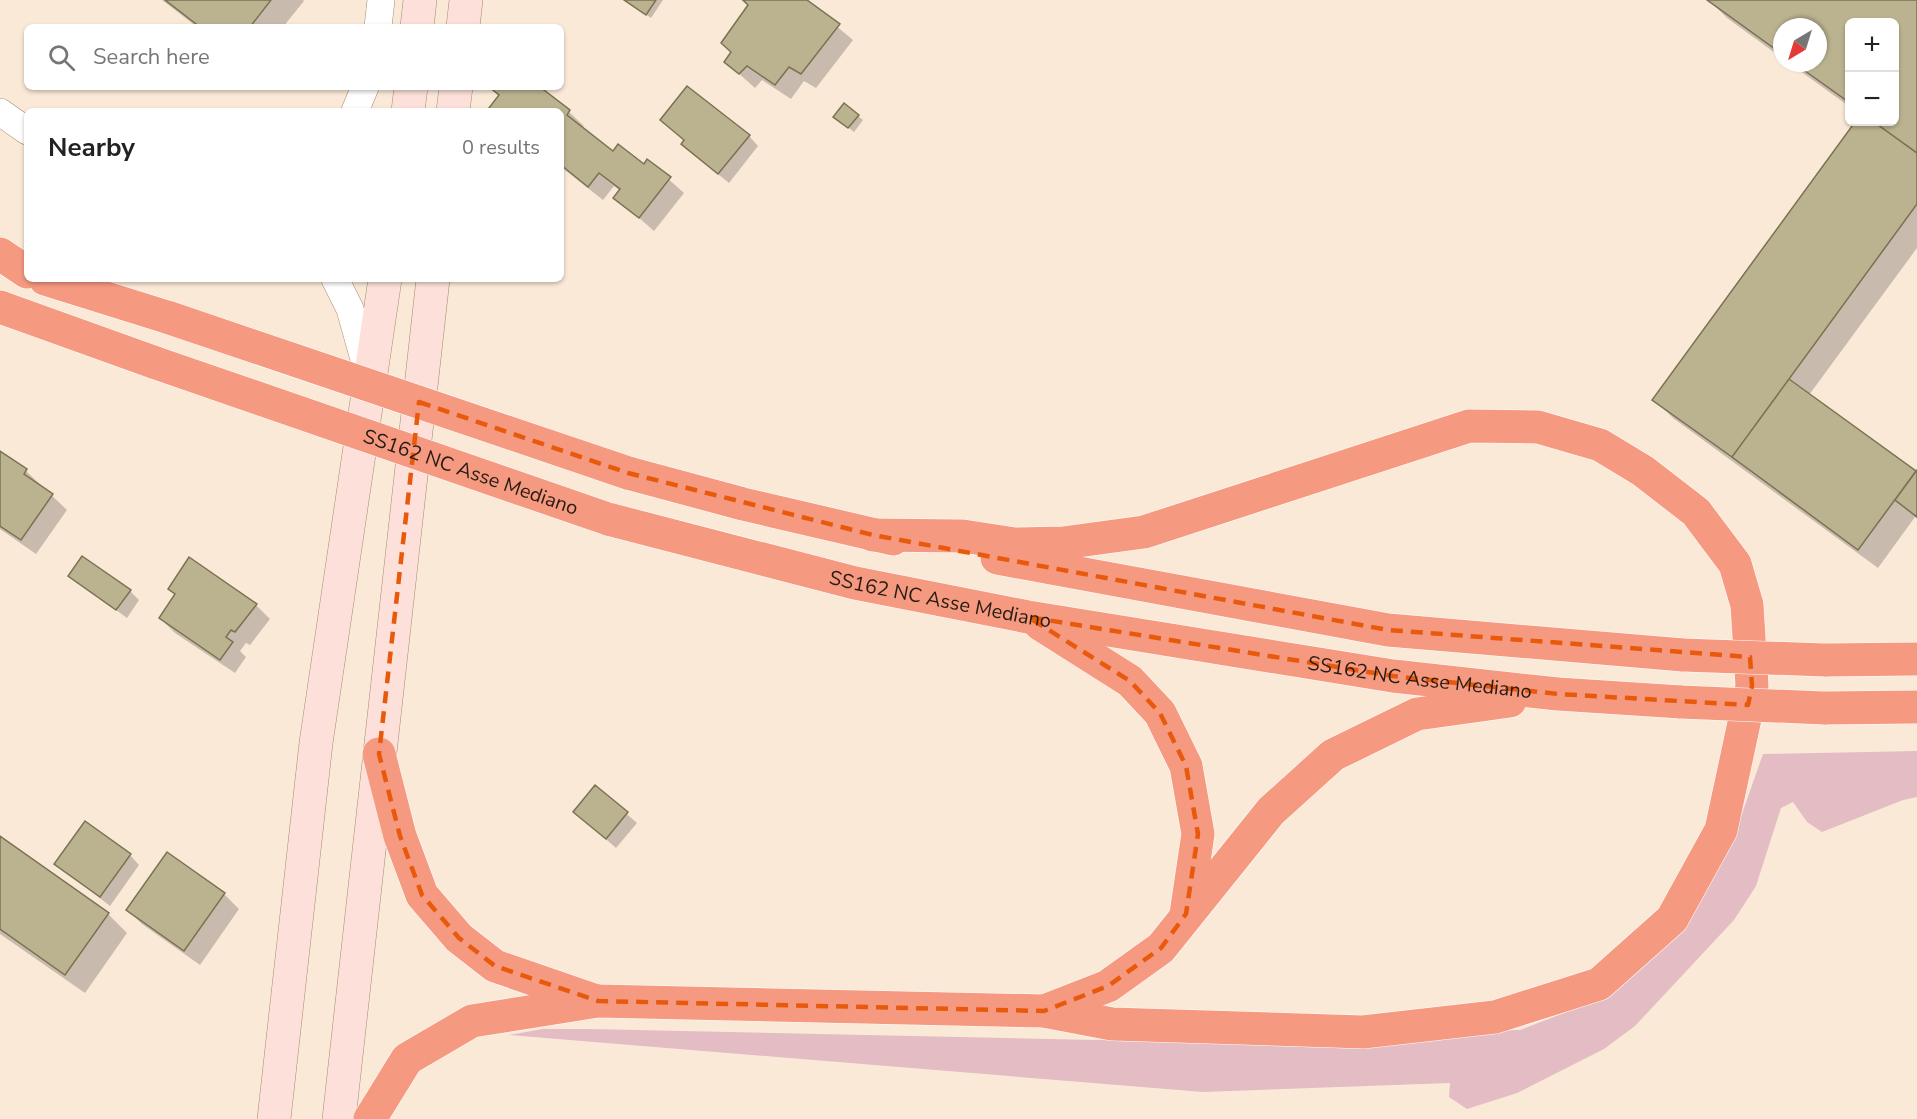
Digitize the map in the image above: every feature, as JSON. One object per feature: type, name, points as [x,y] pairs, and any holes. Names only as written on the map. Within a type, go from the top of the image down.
[{"type":"highway","points":[[0,254],[24,270]]},
{"type":"highway","points":[[0,263],[24,271]]},
{"type":"highway","points":[[55,282],[170,318],[628,473],[873,535],[1388,630],[1683,655],[1825,660],[1917,659]]},
{"type":"highway","name":"SS162 NC Asse Mediano","points":[[0,307],[608,519],[855,583],[1028,617],[1393,676],[1558,694],[1682,702],[1824,708],[1917,707]]},
{"type":"highway","points":[[370,1119],[407,1059],[472,1021],[598,1001],[1044,1011],[1112,1024],[1363,1032],[1495,1017],[1599,984],[1672,919],[1721,830],[1752,686],[1747,605],[1735,564],[1696,512],[1643,471],[1600,445],[1538,427],[1469,426],[1144,532],[1063,543],[1016,544],[963,536],[873,535]]},
{"type":"highway","points":[[1028,617],[1130,681],[1160,713],[1186,766],[1198,834],[1186,914]]},
{"type":"highway","points":[[1044,1011],[1108,986],[1161,948],[1271,811],[1333,755],[1417,714],[1558,694]]},
{"type":"highway","points":[[379,754],[400,836],[422,895],[459,938],[495,966],[598,1001]]},
{"type":"main road","points":[[417,24],[420,0]]},
{"type":"main road","points":[[463,24],[466,0]]},
{"type":"main road","points":[[408,108],[411,90]]},
{"type":"main road","points":[[453,108],[456,90]]},
{"type":"main road","points":[[274,1119],[316,743],[385,282]]},
{"type":"main road","points":[[339,1119],[433,282]]},
{"type":"street","points":[[378,24],[381,0]]},
{"type":"street","points":[[356,108],[364,90]]},
{"type":"street","points":[[0,112],[24,129]]},
{"type":"street","points":[[336,282],[350,309],[371,383]]},
{"type":"highlighted area","points":[[419,402],[628,473],[873,535],[1388,630],[1750,657],[1752,686],[1748,705],[1558,694],[1393,676],[1028,617],[1130,681],[1160,713],[1186,766],[1198,834],[1186,914],[1161,948],[1108,986],[1044,1011],[598,1001],[495,966],[459,938],[422,895],[400,836],[379,754]]},
{"type":"shaded area","points":[[1917,751],[1917,797],[1903,800],[1822,832],[1807,822],[1793,802],[1781,808],[1756,886],[1734,920],[1635,1026],[1604,1049],[1517,1093],[1467,1109],[1449,1097],[1450,1083],[1203,1092],[509,1035],[543,1029],[589,1029],[1093,1040],[1520,1030],[1577,1008],[1731,845],[1763,754]]},
{"type":"building","points":[[165,0],[271,0],[252,24],[196,24]]},
{"type":"building","points":[[624,0],[656,0],[646,15]]},
{"type":"building","points":[[743,0],[807,0],[840,24],[801,74],[789,67],[775,85],[747,66],[739,74],[724,62],[731,52],[721,43],[748,5]]},
{"type":"building","points":[[1707,0],[1917,0],[1917,153],[1880,126],[1899,126],[1899,18],[1845,18],[1845,99],[1807,72],[1827,72],[1827,18],[1773,18],[1773,48]]},
{"type":"building","points":[[687,86],[750,135],[718,174],[681,144],[684,140],[660,120]]},
{"type":"building","points":[[493,90],[544,90],[570,110],[567,115],[613,151],[618,144],[644,164],[647,159],[671,177],[639,218],[613,198],[620,189],[599,173],[588,187],[564,167],[564,108],[489,108],[499,95]]},
{"type":"building","points":[[844,103],[859,115],[848,128],[833,117]]},
{"type":"building","points":[[1852,126],[1880,126],[1917,153],[1917,204],[1732,457],[1652,400]]},
{"type":"building","points":[[1789,379],[1916,471],[1858,550],[1732,457]]},
{"type":"building","points":[[0,451],[27,469],[24,474],[53,494],[21,540],[0,526]]},
{"type":"building","points":[[1917,470],[1917,517],[1895,500]]},
{"type":"building","points":[[82,556],[131,590],[116,610],[68,576]]},
{"type":"building","points":[[189,557],[257,604],[235,632],[231,630],[226,637],[233,642],[220,660],[159,618],[175,594],[168,589]]},
{"type":"building","points":[[595,785],[628,812],[606,839],[573,812]]},
{"type":"building","points":[[85,821],[131,854],[100,897],[54,864]]},
{"type":"building","points":[[0,836],[109,913],[65,975],[0,929]]},
{"type":"building","points":[[167,852],[225,893],[184,951],[126,910]]}]
